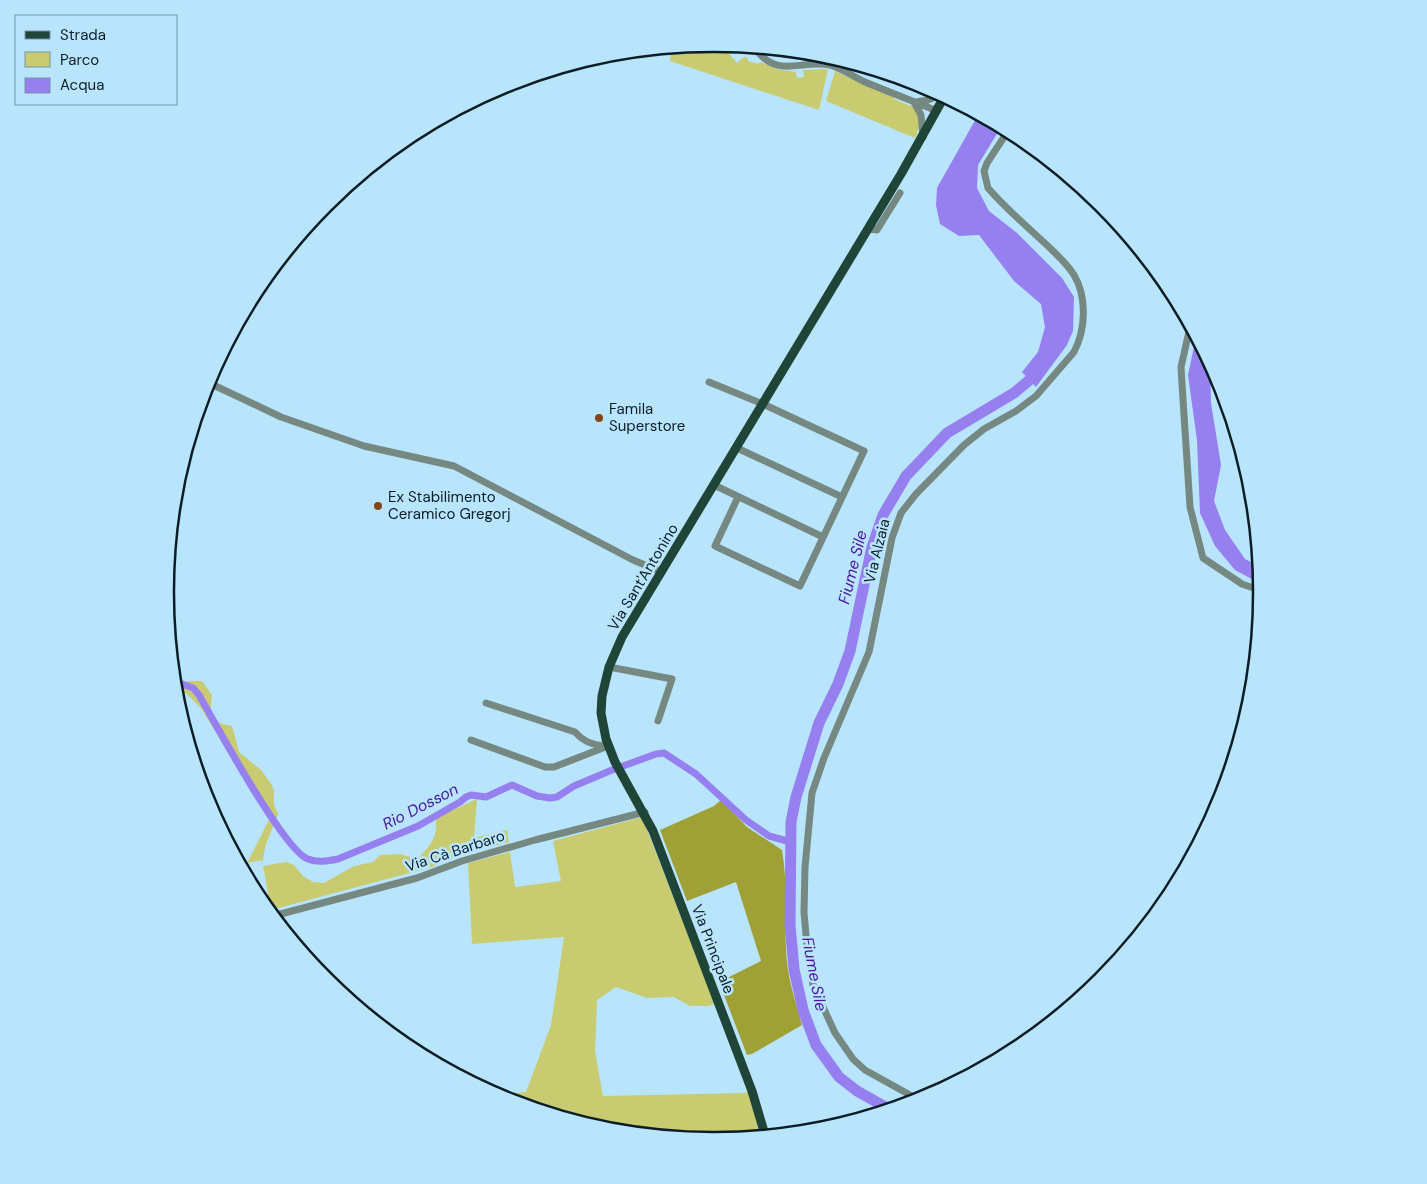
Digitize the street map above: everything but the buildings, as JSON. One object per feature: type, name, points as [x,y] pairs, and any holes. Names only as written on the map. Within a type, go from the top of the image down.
[{"type":"main road","name":"Via Sant'Antonino","points":[[624,777],[608,746],[602,722],[601,704],[604,683],[609,667],[622,638],[764,404],[941,103]]},
{"type":"main road","name":"Via Principale","points":[[624,777],[645,812],[653,831],[752,1091],[763,1129]]},
{"type":"street","points":[[762,55],[778,66],[830,66],[937,111]]},
{"type":"street","points":[[915,102],[931,99]]},
{"type":"street","points":[[915,102],[921,115],[922,137]]},
{"type":"street","name":"Via Alzaia","points":[[909,1094],[865,1070],[853,1059],[835,1033],[817,995],[804,931],[805,868],[809,822],[812,793],[824,758],[868,652],[892,538],[901,513],[916,494],[964,445],[984,429],[1016,411],[1036,396],[1074,352],[1081,331],[1083,305],[1081,292],[1073,273],[988,188],[984,172],[987,163],[1004,137]]},
{"type":"street","name":"Via Sant'Antonino","points":[[868,229],[877,230],[900,192]]},
{"type":"street","points":[[1188,336],[1181,367],[1190,507],[1203,558],[1242,584],[1253,588]]},
{"type":"street","points":[[709,382],[764,404],[864,451],[800,586],[715,546],[738,497]]},
{"type":"street","points":[[215,386],[281,417],[364,446],[454,466],[633,560],[662,572]]},
{"type":"street","points":[[737,448],[842,497]]},
{"type":"street","points":[[714,485],[823,537]]},
{"type":"street","points":[[609,667],[672,679],[658,721]]},
{"type":"street","points":[[486,703],[574,732],[587,742],[608,746]]},
{"type":"street","points":[[471,740],[545,767],[554,767],[608,746]]},
{"type":"street","name":"Via Cà Barbaro","points":[[281,914],[417,878],[462,861],[535,840],[645,812]]},
{"type":"green space","points":[[714,52],[729,53],[737,63],[744,57],[748,58],[748,61],[758,64],[760,62],[777,69],[796,72],[797,78],[804,77],[803,70],[828,69],[819,110],[670,61],[670,55]]},
{"type":"green space","points":[[835,71],[910,106],[911,104],[917,111],[919,120],[915,138],[826,101]]},
{"type":"green space","points":[[202,681],[212,695],[210,716],[222,724],[232,726],[239,752],[261,770],[272,785],[274,805],[278,814],[266,846],[263,866],[262,860],[247,863],[269,820],[201,708],[183,692],[182,683]]},
{"type":"green space","points":[[477,799],[474,838],[507,830],[509,842],[457,856],[432,867],[277,908],[269,897],[263,866],[286,862],[294,865],[303,876],[313,882],[324,883],[354,866],[373,862],[380,855],[400,854],[417,859],[426,850],[435,836],[435,818]]},
{"type":"green space","points":[[642,817],[715,1004],[690,1006],[674,997],[647,998],[616,987],[597,1000],[595,1051],[603,1096],[745,1093],[748,1091],[756,1115],[758,1129],[714,1132],[643,1127],[574,1113],[515,1093],[526,1092],[551,1025],[564,937],[472,944],[468,863],[510,852],[515,887],[561,881],[553,841]]},
{"type":"shaded area","points":[[721,800],[747,827],[782,850],[785,875],[788,969],[802,1025],[752,1054],[747,1055],[719,982],[761,961],[736,882],[687,901],[660,830],[714,806]]},
{"type":"water","points":[[975,121],[997,133],[978,165],[977,188],[989,211],[1017,233],[1062,278],[1074,297],[1073,331],[1067,345],[1036,387],[1022,372],[1038,352],[1045,327],[1041,304],[1014,281],[979,235],[959,236],[940,224],[936,205],[937,188]]},
{"type":"water","points":[[1194,347],[1210,383],[1211,403],[1221,465],[1214,501],[1225,530],[1245,559],[1252,563],[1253,580],[1235,570],[1215,546],[1200,513],[1197,440],[1188,375]]},
{"type":"waterway","name":"Fiume Sile","points":[[881,1105],[857,1091],[839,1077],[816,1045],[803,1010],[794,969],[790,925],[791,822],[796,797],[819,723],[838,684],[850,651],[872,547],[883,515],[906,476],[947,433],[1014,393],[1033,377],[1039,369]]},
{"type":"waterway","name":"Rio Dosson","points":[[182,684],[193,688],[199,695],[267,811],[297,851],[308,859],[316,861],[338,859],[418,826],[471,795],[486,797],[512,785],[537,796],[557,797],[574,786],[612,770],[656,754],[664,753],[696,774],[746,820],[769,836],[791,842]]},
{"type":"place","name":"Famila Superstore","points":[[599,418]]},
{"type":"place","name":"Ex Stabilimento Ceramico Gregorj","points":[[378,506]]}]
